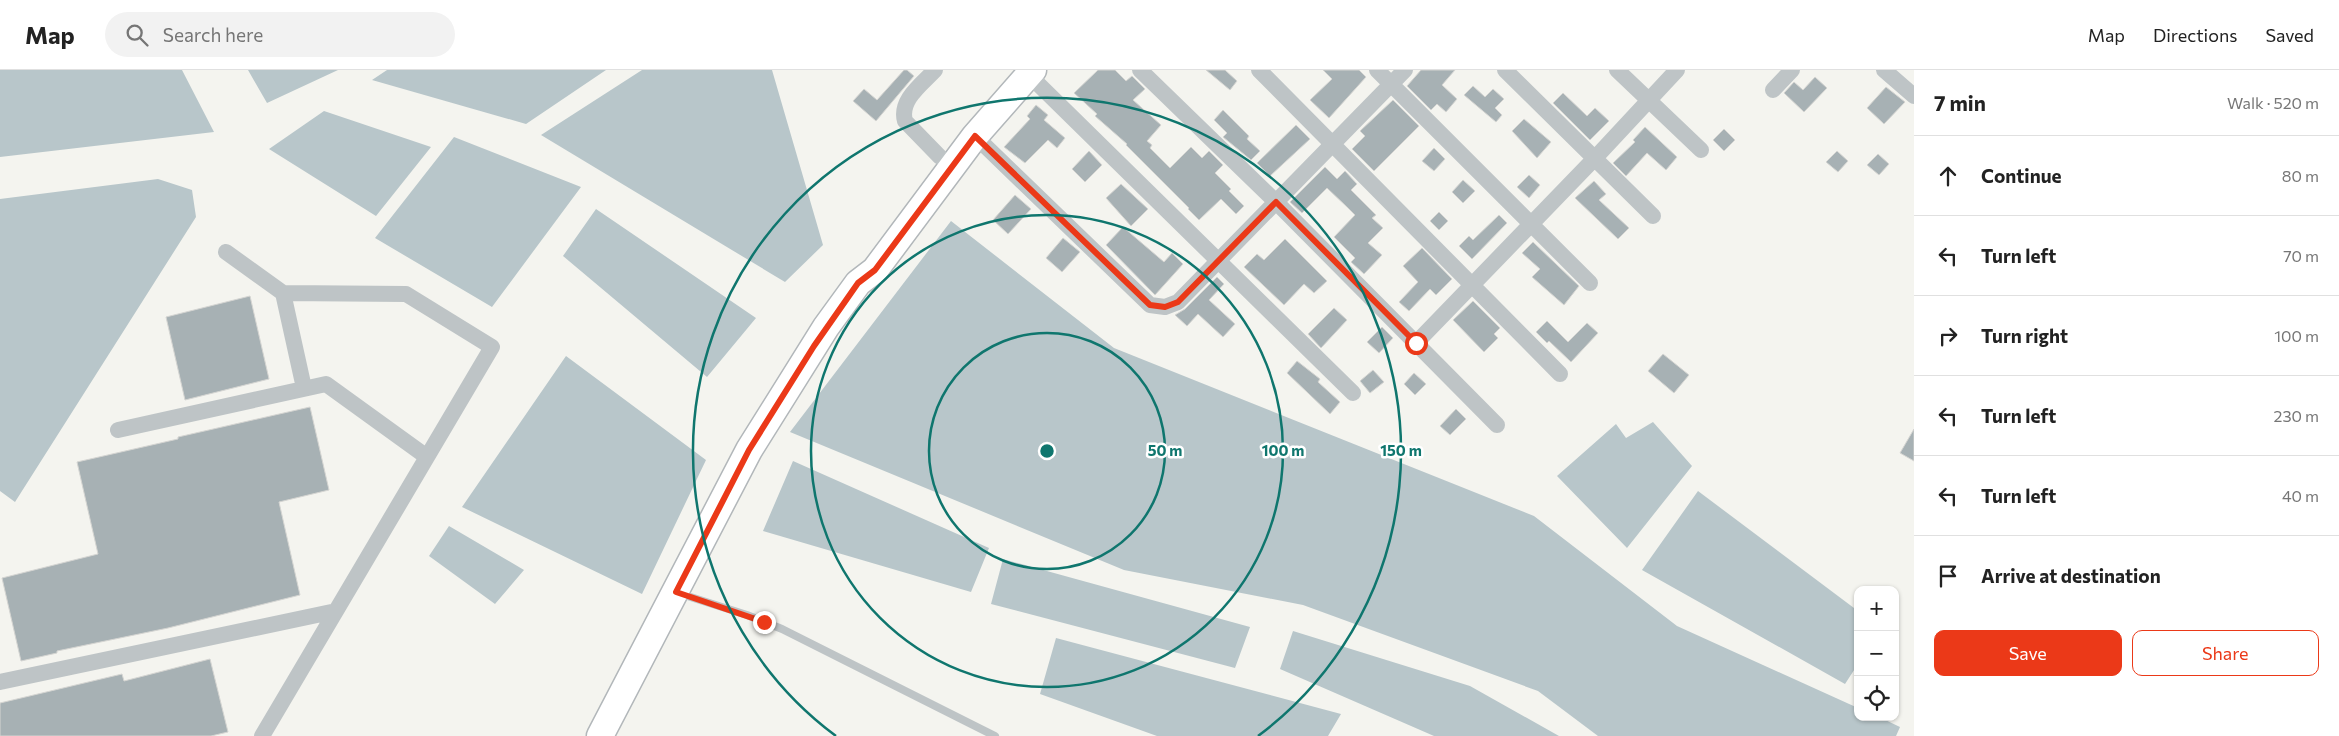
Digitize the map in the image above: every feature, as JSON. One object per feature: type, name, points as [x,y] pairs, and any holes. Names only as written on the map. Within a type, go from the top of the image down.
[{"type":"main road","points":[[858,283],[859,270],[867,253],[940,157],[1024,72]]},
{"type":"main road","points":[[600,736],[749,450],[820,337],[858,283],[875,270],[1024,72]]},
{"type":"street","points":[[935,70],[905,103],[903,114],[905,121],[940,157]]},
{"type":"street","points":[[1140,70],[1276,202],[1497,425]]},
{"type":"street","points":[[1259,70],[1560,374]]},
{"type":"street","points":[[1377,70],[1533,222],[1590,282]]},
{"type":"street","points":[[975,136],[1150,305],[1165,307],[1178,302],[1405,70]]},
{"type":"street","points":[[1506,70],[1653,216]]},
{"type":"street","points":[[1617,70],[1701,150]]},
{"type":"street","points":[[1416,343],[1596,158],[1677,70]]},
{"type":"street","points":[[1773,90],[1792,70]]},
{"type":"street","points":[[1884,70],[1914,96]]},
{"type":"street","points":[[1024,72],[1353,393]]},
{"type":"street","points":[[226,252],[283,293],[406,294],[492,347],[262,736]]},
{"type":"street","points":[[283,293],[304,388]]},
{"type":"street","points":[[118,430],[326,384],[427,457]]},
{"type":"street","points":[[0,682],[336,611]]},
{"type":"lane","points":[[676,592],[782,629],[994,736]]},
{"type":"shaded area","points":[[0,70],[182,70],[214,132],[0,157]]},
{"type":"shaded area","points":[[248,70],[338,70],[267,103]]},
{"type":"shaded area","points":[[387,70],[606,70],[526,124],[372,80]]},
{"type":"shaded area","points":[[642,70],[772,70],[823,245],[785,282],[541,135]]},
{"type":"shaded area","points":[[324,111],[431,147],[376,216],[269,149]]},
{"type":"shaded area","points":[[454,137],[581,187],[492,307],[375,238]]},
{"type":"shaded area","points":[[158,179],[192,190],[196,217],[15,502],[0,491],[0,199]]},
{"type":"shaded area","points":[[596,209],[756,318],[707,377],[563,256]]},
{"type":"shaded area","points":[[951,221],[1114,348],[1534,516],[1677,626],[1854,706],[1854,721],[1887,721],[1900,727],[1896,736],[1598,736],[1538,691],[1303,605],[1124,570],[790,432]]},
{"type":"shaded area","points":[[566,356],[706,460],[642,594],[462,507]]},
{"type":"shaded area","points":[[1653,422],[1692,466],[1627,548],[1557,476],[1616,424],[1626,438]]},
{"type":"shaded area","points":[[793,461],[989,548],[971,592],[763,531]]},
{"type":"shaded area","points":[[1698,491],[1854,608],[1854,670],[1845,684],[1642,570]]},
{"type":"shaded area","points":[[449,526],[524,570],[495,604],[429,556]]},
{"type":"shaded area","points":[[1003,559],[1250,627],[1235,668],[991,604]]},
{"type":"shaded area","points":[[1293,631],[1470,686],[1559,736],[1434,736],[1280,669]]},
{"type":"shaded area","points":[[1056,638],[1341,714],[1328,736],[1157,736],[1040,694]]},
{"type":"building","points":[[904,70],[907,70],[914,76],[876,121],[853,101],[864,89],[877,100]]},
{"type":"building","points":[[1098,70],[1115,70],[1126,81],[1132,76],[1145,89],[1133,100],[1161,125],[1147,141],[1152,145],[1150,148],[1170,168],[1191,147],[1202,158],[1209,151],[1223,165],[1215,173],[1244,206],[1236,214],[1221,199],[1199,220],[1127,144],[1095,116],[1097,114],[1074,93]]},
{"type":"building","points":[[1206,70],[1225,70],[1237,81],[1230,90]]},
{"type":"building","points":[[1323,70],[1359,70],[1366,77],[1329,118],[1310,100],[1332,79]]},
{"type":"building","points":[[1421,70],[1455,70],[1442,85],[1457,99],[1446,112],[1437,104],[1431,110],[1407,86]]},
{"type":"building","points":[[1815,77],[1827,88],[1804,112],[1784,93],[1794,82],[1803,90]]},
{"type":"building","points":[[1473,86],[1485,97],[1493,89],[1504,99],[1495,108],[1502,115],[1496,122],[1464,95]]},
{"type":"building","points":[[1886,87],[1905,102],[1884,124],[1867,108]]},
{"type":"building","points":[[1563,93],[1587,116],[1595,108],[1609,121],[1590,140],[1553,103]]},
{"type":"building","points":[[1393,100],[1419,126],[1374,171],[1352,149],[1365,136],[1360,131]]},
{"type":"building","points":[[1036,105],[1048,115],[1044,120],[1065,138],[1057,148],[1048,140],[1025,163],[1004,147],[1030,119],[1027,116]]},
{"type":"building","points":[[1223,110],[1249,136],[1247,139],[1260,151],[1251,160],[1223,137],[1227,133],[1214,120]]},
{"type":"building","points":[[1524,119],[1551,142],[1537,158],[1512,131]]},
{"type":"building","points":[[1296,125],[1310,139],[1270,176],[1257,163]]},
{"type":"building","points":[[1645,127],[1677,157],[1666,170],[1647,153],[1626,176],[1613,163],[1635,142],[1633,140]]},
{"type":"building","points":[[1724,129],[1735,140],[1724,151],[1713,140]]},
{"type":"building","points":[[1434,148],[1445,159],[1434,171],[1422,161]]},
{"type":"building","points":[[1089,151],[1102,165],[1085,182],[1072,169]]},
{"type":"building","points":[[1837,151],[1848,161],[1838,172],[1826,162]]},
{"type":"building","points":[[1878,154],[1889,164],[1879,175],[1867,165]]},
{"type":"building","points":[[1325,167],[1337,179],[1345,171],[1357,184],[1351,190],[1376,215],[1372,218],[1383,228],[1368,243],[1382,255],[1364,274],[1351,262],[1355,258],[1334,237],[1355,215],[1347,207],[1327,188],[1302,213],[1290,202]]},
{"type":"building","points":[[1529,175],[1540,185],[1529,198],[1517,187]]},
{"type":"building","points":[[1463,180],[1475,191],[1463,203],[1452,192]]},
{"type":"building","points":[[1594,181],[1606,194],[1599,200],[1629,228],[1618,239],[1575,198]]},
{"type":"building","points":[[1121,184],[1148,209],[1131,226],[1106,198]]},
{"type":"building","points":[[1015,195],[1031,209],[1008,234],[993,220]]},
{"type":"building","points":[[1439,212],[1448,221],[1439,230],[1430,221]]},
{"type":"building","points":[[1499,215],[1507,223],[1472,259],[1459,246],[1469,236],[1473,240]]},
{"type":"building","points":[[1123,227],[1164,262],[1172,253],[1183,264],[1155,295],[1106,245]]},
{"type":"building","points":[[1063,238],[1080,252],[1062,272],[1046,258]]},
{"type":"building","points":[[1285,239],[1327,281],[1314,293],[1304,284],[1284,305],[1244,267],[1257,254],[1264,260]]},
{"type":"building","points":[[1533,242],[1579,286],[1564,305],[1532,277],[1540,269],[1522,253]]},
{"type":"building","points":[[1422,248],[1452,279],[1436,295],[1430,289],[1409,311],[1399,302],[1418,282],[1403,266]]},
{"type":"building","points":[[1217,277],[1224,284],[1209,300],[1235,324],[1223,337],[1198,314],[1187,326],[1175,315],[1185,309]]},
{"type":"building","points":[[250,296],[269,379],[185,400],[166,317]]},
{"type":"building","points":[[1473,301],[1500,328],[1494,334],[1498,338],[1484,352],[1453,320]]},
{"type":"building","points":[[1334,308],[1347,320],[1321,348],[1308,334]]},
{"type":"building","points":[[1547,321],[1568,342],[1587,323],[1598,333],[1571,362],[1549,341],[1547,343],[1536,332]]},
{"type":"building","points":[[1382,327],[1393,338],[1379,353],[1367,342]]},
{"type":"building","points":[[1663,354],[1689,375],[1674,393],[1648,371]]},
{"type":"building","points":[[1297,361],[1320,379],[1318,382],[1340,402],[1330,414],[1287,373]]},
{"type":"building","points":[[1373,370],[1384,382],[1370,393],[1360,381]]},
{"type":"building","points":[[1414,373],[1426,384],[1415,395],[1404,384]]},
{"type":"building","points":[[310,407],[329,490],[279,502],[300,595],[168,628],[57,651],[57,653],[21,661],[2,578],[98,554],[77,462]]},
{"type":"building","points":[[1456,409],[1466,419],[1450,435],[1440,426]]},
{"type":"building","points":[[1914,429],[1914,461],[1900,453]]},
{"type":"building","points":[[210,659],[228,732],[211,736],[0,736],[0,703],[122,674],[124,681]]},
{"type":"route","points":[[764,622],[676,592],[749,450],[814,346],[858,283],[868,278],[875,270],[975,136],[1150,305],[1158,308],[1178,302],[1276,202],[1416,343]]}]
